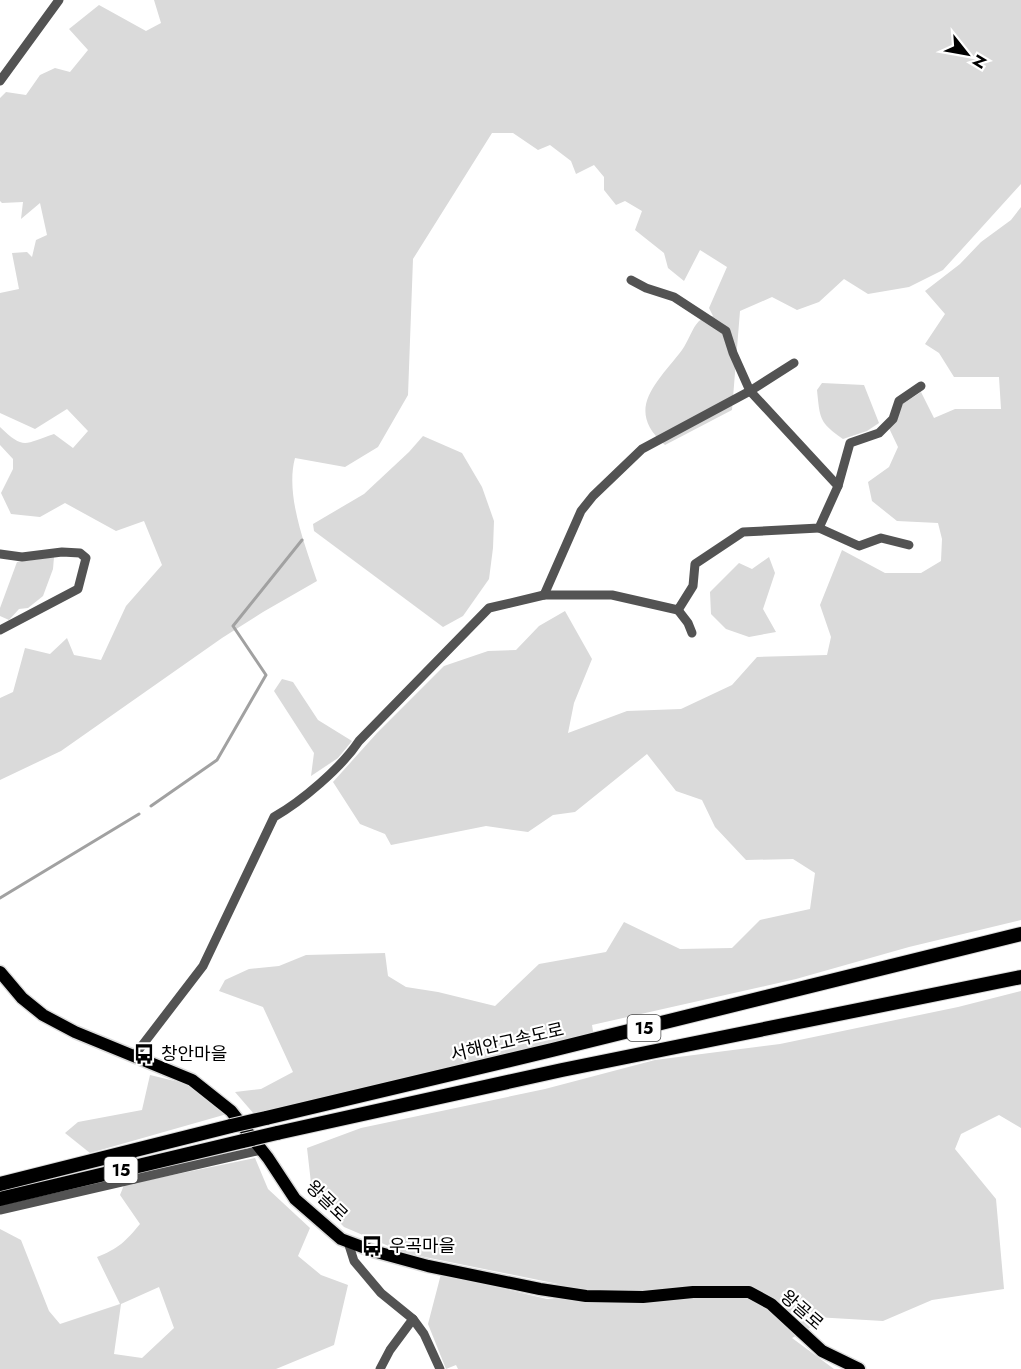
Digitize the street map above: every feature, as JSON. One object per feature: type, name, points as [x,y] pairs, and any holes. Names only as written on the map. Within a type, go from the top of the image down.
[{"type":"highway","name":"서해안고속도로","points":[[0,1184],[1021,934]]},
{"type":"highway","name":"15","points":[[0,1200],[277,1133],[562,1070],[1021,977]]},
{"type":"main road","name":"왕골로","points":[[0,972],[22,998],[43,1015],[75,1032],[192,1080],[231,1111],[295,1199],[341,1239],[373,1251],[428,1266],[586,1296],[749,1292],[771,1304],[822,1351],[859,1369]]},
{"type":"street","points":[[0,81],[59,0]]},
{"type":"street","points":[[631,280],[646,288],[674,297],[726,331],[750,391],[838,486]]},
{"type":"street","points":[[544,595],[581,511],[593,496],[642,449],[750,391],[794,363]]},
{"type":"street","points":[[819,528],[838,486],[850,443],[879,433],[892,419],[899,401],[921,386]]},
{"type":"street","points":[[678,610],[693,585],[695,564],[743,532],[819,528],[859,546],[881,538],[909,545]]},
{"type":"street","points":[[0,554],[22,557],[62,552],[80,553],[86,558],[78,589],[0,630]]},
{"type":"street","points":[[134,1056],[203,966],[274,818],[288,810],[348,757],[359,741],[489,608],[544,595],[612,594],[678,610],[692,633]]},
{"type":"street","points":[[0,1210],[261,1150]]},
{"type":"street","points":[[348,1242],[354,1261],[381,1293],[413,1319],[424,1334],[440,1369]]},
{"type":"street","points":[[380,1369],[390,1350],[413,1319]]},
{"type":"shaded area","points":[[154,0],[1021,0],[1021,184],[943,270],[909,287],[868,294],[844,279],[819,302],[797,310],[772,297],[740,311],[732,410],[665,445],[653,432],[647,419],[646,408],[649,396],[700,320],[713,316],[709,308],[727,267],[700,250],[684,281],[668,268],[664,253],[635,230],[642,211],[625,201],[616,205],[604,190],[604,177],[594,165],[576,174],[571,161],[550,145],[538,150],[513,133],[492,133],[413,259],[408,395],[378,447],[345,467],[295,458],[294,504],[317,581],[222,638],[61,751],[0,780],[0,698],[13,692],[25,648],[50,654],[67,638],[74,655],[101,660],[126,606],[162,565],[144,521],[116,531],[65,503],[40,517],[11,514],[1,493],[13,469],[13,459],[0,445],[0,427],[20,442],[30,442],[54,434],[73,448],[88,431],[67,409],[35,429],[0,413],[0,293],[19,289],[12,253],[27,252],[32,257],[36,240],[47,235],[40,203],[21,219],[23,202],[2,203],[0,201],[0,98],[6,92],[26,95],[40,75],[55,68],[70,72],[88,50],[69,29],[99,5],[146,31],[161,23]]},
{"type":"shaded area","points":[[1021,207],[1021,920],[909,947],[796,979],[592,1025],[594,1037],[254,1114],[235,1092],[261,1089],[293,1072],[263,1007],[219,991],[225,980],[249,969],[279,966],[306,955],[385,953],[388,976],[406,987],[495,1006],[539,964],[606,952],[624,922],[680,949],[732,948],[760,920],[810,909],[815,873],[793,859],[746,860],[715,827],[702,800],[676,791],[647,754],[575,812],[553,815],[528,832],[486,826],[391,845],[385,834],[360,824],[333,782],[377,733],[444,666],[488,651],[516,650],[539,626],[565,611],[592,659],[574,703],[568,733],[627,711],[681,709],[732,685],[757,657],[827,655],[831,637],[820,605],[842,550],[885,573],[921,573],[941,561],[942,539],[938,523],[897,521],[872,501],[868,482],[889,467],[898,447],[888,426],[901,405],[921,392],[934,418],[955,409],[1001,409],[999,377],[954,377],[939,353],[925,344],[945,314],[925,291],[960,264],[981,242],[1011,220]]},
{"type":"shaded area","points":[[822,383],[864,385],[879,423],[867,431],[843,439],[822,419],[817,390]]},
{"type":"shaded area","points":[[423,436],[462,453],[482,487],[494,521],[489,579],[463,616],[443,627],[314,531],[313,524],[364,494]]},
{"type":"shaded area","points":[[54,557],[53,569],[43,596],[28,608],[19,609],[9,620],[0,616],[0,608],[17,562]]},
{"type":"shaded area","points":[[769,557],[775,573],[763,609],[776,632],[749,637],[726,629],[711,614],[710,592],[739,563],[752,569]]},
{"type":"shaded area","points":[[282,679],[293,682],[318,720],[352,741],[338,758],[311,776],[314,753],[274,691]]},
{"type":"shaded area","points":[[1021,991],[1021,1128],[999,1115],[961,1134],[955,1149],[996,1199],[1004,1289],[932,1300],[883,1321],[815,1317],[813,1326],[792,1338],[834,1369],[458,1369],[456,1365],[446,1369],[428,1324],[441,1274],[547,1299],[577,1298],[558,1284],[405,1253],[344,1227],[320,1202],[311,1183],[307,1148],[361,1128],[545,1089],[655,1060],[780,1044],[958,1007]]},
{"type":"shaded area","points":[[150,1075],[187,1084],[227,1114],[90,1153],[65,1133],[78,1122],[142,1110]]},
{"type":"shaded area","points":[[255,1158],[268,1189],[310,1228],[298,1256],[321,1275],[348,1285],[334,1345],[276,1369],[0,1369],[0,1229],[21,1240],[49,1311],[60,1324],[120,1304],[97,1257],[121,1244],[140,1224],[120,1195],[124,1185]],"holes":[[[159,1287],[174,1328],[142,1358],[114,1354],[121,1304]]]},
{"type":"waterway","points":[[151,806],[217,760],[266,675],[233,626],[302,540]]},
{"type":"waterway","points":[[0,898],[139,814]]},
{"type":"place","name":"창안마을","points":[[144,1054]]},
{"type":"place","name":"우곡마을","points":[[372,1246]]}]
